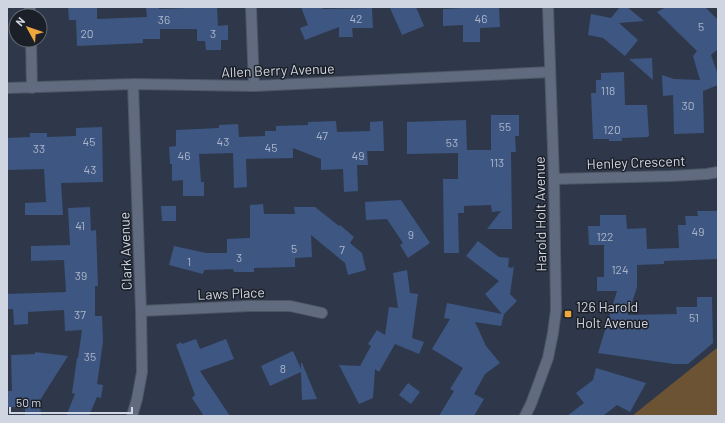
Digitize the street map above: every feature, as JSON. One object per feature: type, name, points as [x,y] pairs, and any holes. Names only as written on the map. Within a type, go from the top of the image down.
[{"type":"street","points":[[250,7],[254,86]]},
{"type":"street","name":"Harold Holt Avenue","points":[[525,416],[548,358],[556,310],[554,179],[548,7]]},
{"type":"street","points":[[31,48],[32,88]]},
{"type":"street","name":"Allen Berry Avenue","points":[[7,88],[133,84],[254,86],[550,72]]},
{"type":"street","name":"Clark Avenue","points":[[132,416],[142,372],[133,84]]},
{"type":"street","name":"Henley Crescent","points":[[554,179],[671,176],[718,172]]},
{"type":"street","name":"Laws Place","points":[[141,311],[249,306],[290,306],[322,313]]},
{"type":"shaded area","points":[[718,347],[718,416],[632,416]]},
{"type":"building","points":[[68,7],[97,7],[97,19],[147,17],[146,7],[159,7],[159,9],[217,7],[218,26],[228,25],[228,40],[221,40],[221,50],[206,50],[205,41],[197,41],[197,29],[160,29],[160,39],[143,39],[143,43],[77,46],[76,20],[69,20]]},
{"type":"building","points":[[301,7],[322,7],[323,9],[372,8],[373,28],[352,28],[353,37],[339,37],[339,27],[305,40],[300,28],[308,25]]},
{"type":"building","points":[[416,7],[424,26],[402,35],[390,8]]},
{"type":"building","points":[[499,7],[500,27],[480,28],[480,42],[463,42],[463,25],[443,26],[443,9]]},
{"type":"building","points":[[620,7],[627,7],[644,21],[619,23],[638,40],[625,56],[603,38],[588,35],[591,14],[611,18]]},
{"type":"building","points":[[666,7],[705,7],[718,20],[718,49],[711,55],[718,75],[718,85],[703,91],[704,133],[674,134],[673,95],[663,96],[662,75],[674,79],[700,80],[693,56],[697,51],[657,12]]},
{"type":"building","points":[[652,58],[653,80],[629,59]]},
{"type":"building","points":[[624,72],[625,105],[647,105],[649,136],[622,138],[622,141],[593,139],[591,93],[596,93],[596,80],[601,80],[601,73]]},
{"type":"building","points":[[491,115],[519,115],[519,136],[515,136],[516,152],[511,152],[512,229],[487,229],[501,211],[492,212],[491,205],[464,206],[464,213],[458,213],[459,253],[444,253],[443,179],[458,179],[458,153],[407,154],[407,122],[466,120],[467,150],[491,150]]},
{"type":"building","points":[[336,121],[337,132],[370,131],[370,122],[383,121],[384,151],[367,151],[368,165],[357,165],[358,191],[344,192],[343,169],[321,170],[321,159],[293,148],[293,158],[246,159],[247,187],[234,188],[233,153],[199,154],[201,182],[204,182],[204,196],[183,196],[183,180],[172,181],[172,164],[170,164],[169,147],[176,146],[176,130],[219,128],[219,125],[238,124],[239,137],[265,136],[265,131],[276,131],[276,126],[308,125],[308,122]]},
{"type":"building","points":[[102,127],[103,182],[61,183],[63,215],[25,215],[25,203],[46,202],[44,169],[7,170],[7,138],[30,137],[30,133],[47,133],[47,137],[76,136],[76,128]]},
{"type":"building","points":[[401,200],[430,243],[408,258],[400,245],[403,243],[387,219],[366,220],[365,202]]},
{"type":"building","points":[[263,204],[264,214],[295,214],[294,207],[315,207],[354,237],[350,243],[362,253],[366,270],[348,275],[345,263],[311,235],[312,257],[295,258],[295,267],[254,268],[254,272],[234,272],[233,269],[204,270],[203,274],[169,265],[174,246],[206,253],[227,253],[227,239],[250,238],[250,205]]},
{"type":"building","points":[[161,206],[176,206],[176,221],[162,221]]},
{"type":"building","points":[[90,207],[91,231],[96,230],[98,286],[95,286],[95,316],[102,316],[103,342],[97,384],[103,385],[101,398],[97,397],[89,416],[66,416],[75,394],[72,393],[82,330],[65,331],[64,310],[28,312],[28,324],[14,325],[13,309],[7,309],[7,294],[66,292],[64,260],[31,261],[31,246],[70,245],[68,208]]},
{"type":"building","points":[[697,211],[718,211],[718,259],[664,261],[664,264],[637,265],[637,287],[628,315],[677,314],[676,307],[697,307],[697,297],[712,297],[713,343],[688,364],[674,364],[598,353],[617,291],[597,291],[597,277],[604,277],[604,245],[589,245],[588,226],[600,226],[600,215],[626,215],[627,229],[646,228],[647,249],[679,248],[678,225],[686,225],[685,216],[698,216]]},
{"type":"building","points":[[478,241],[499,257],[509,258],[508,267],[512,268],[514,266],[510,294],[517,301],[504,314],[501,326],[475,322],[486,346],[500,363],[485,374],[474,394],[484,399],[474,416],[439,416],[454,391],[450,389],[463,368],[432,349],[450,319],[444,318],[447,303],[502,314],[485,294],[499,281],[466,256]]},
{"type":"building","points":[[407,270],[410,293],[418,294],[412,338],[424,342],[419,354],[395,344],[379,372],[375,369],[373,398],[359,404],[339,365],[360,366],[371,346],[368,344],[377,330],[385,335],[389,307],[398,308],[393,273]]},
{"type":"building","points":[[196,339],[200,349],[226,339],[234,359],[200,371],[230,416],[204,416],[192,398],[195,395],[176,345],[181,342],[182,344]]},
{"type":"building","points":[[293,351],[301,369],[302,363],[317,399],[302,400],[301,372],[270,386],[261,366]]},
{"type":"building","points":[[35,352],[68,356],[40,400],[41,416],[25,416],[25,407],[7,407],[7,391],[12,391],[11,355],[35,354]]},
{"type":"building","points":[[596,368],[646,383],[630,412],[617,405],[603,416],[567,416],[584,403],[576,393],[593,380]]},
{"type":"building","points":[[408,383],[420,392],[411,404],[399,395]]},
{"type":"place","name":"126 Harold Holt Avenue","points":[[568,314]]}]
